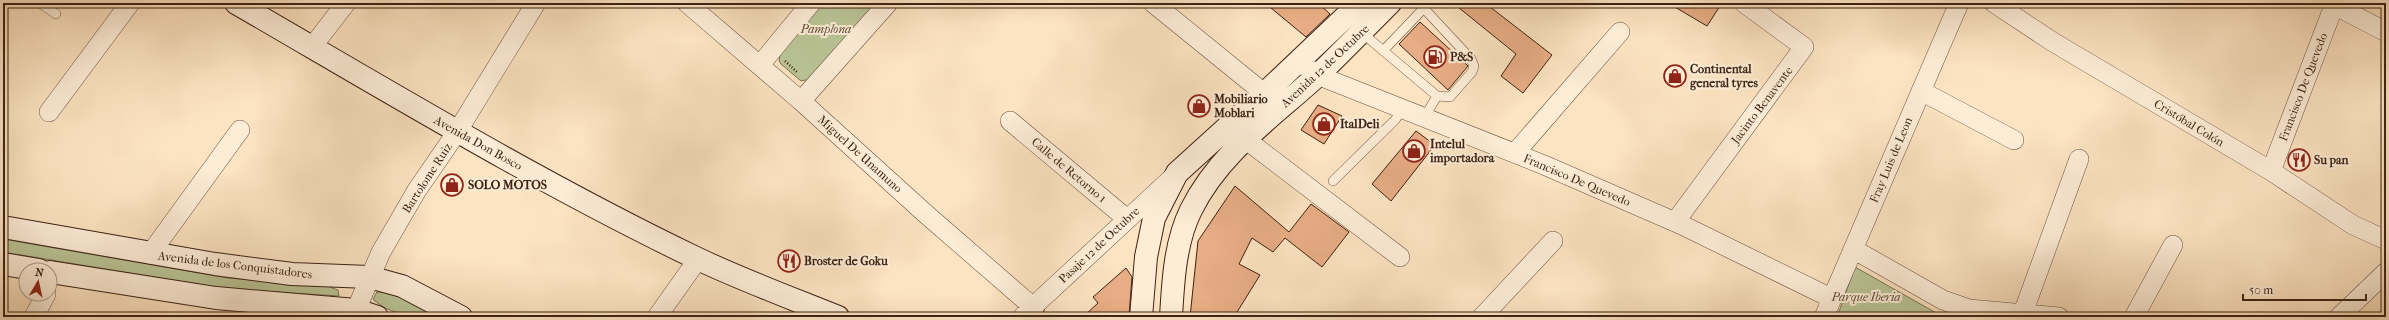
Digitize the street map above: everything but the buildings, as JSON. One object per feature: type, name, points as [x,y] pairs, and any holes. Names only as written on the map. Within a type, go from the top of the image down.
[{"type":"main road","name":"Avenida Don Bosco","points":[[236,3],[457,132],[530,172],[698,259],[838,317]]},
{"type":"main road","name":"Avenida 12 de Octubre","points":[[1141,317],[1146,257],[1154,218],[1177,173],[1265,94],[1360,3]]},
{"type":"main road","name":"Avenida 12 de Octubre","points":[[1171,317],[1173,281],[1178,249],[1190,211],[1213,174],[1245,139],[1317,75],[1390,3]]},
{"type":"main road","name":"Avenida de los Conquistadores","points":[[3,227],[150,254],[292,274],[369,277],[402,286],[461,317]]},
{"type":"main road","points":[[3,264],[18,268]]},
{"type":"main road","points":[[58,277],[377,317]]},
{"type":"street","points":[[49,112],[130,3]]},
{"type":"street","points":[[312,47],[346,3]]},
{"type":"street","name":"Bartolome Ruiz","points":[[354,313],[369,277],[417,190],[457,132],[536,3]]},
{"type":"street","name":"Miguel De Unamuno","points":[[686,3],[801,101],[927,215],[1028,314]]},
{"type":"street","points":[[760,65],[811,3]]},
{"type":"street","points":[[801,101],[888,3]]},
{"type":"street","points":[[1153,3],[1265,94]]},
{"type":"street","name":"Jacinto Benavente","points":[[1675,222],[1804,47],[1744,3]]},
{"type":"street","name":"Fray Luis de Leon","points":[[1824,317],[1959,3]]},
{"type":"street","name":"Cristóbal Colón","points":[[1994,3],[2053,42],[2271,171],[2353,225],[2386,240]]},
{"type":"street","points":[[2334,4],[2386,32]]},
{"type":"street","name":"Francisco De Quevedo","points":[[2271,171],[2334,4]]},
{"type":"street","points":[[1515,153],[1620,32]]},
{"type":"street","name":"Francisco De Quevedo","points":[[1299,61],[1317,75],[1402,110],[1515,153],[1675,222],[1832,298]]},
{"type":"street","points":[[1921,91],[2014,140]]},
{"type":"street","name":"Calle de Retorno 1","points":[[1010,121],[1127,219]]},
{"type":"street","points":[[150,254],[240,130]]},
{"type":"street","points":[[1245,139],[1400,257]]},
{"type":"street","points":[[2023,313],[2079,159]]},
{"type":"street","name":"Pasaje 12 de Octubre","points":[[1028,314],[1177,173]]},
{"type":"street","points":[[1482,317],[1553,241]]},
{"type":"street","points":[[2134,317],[2173,245]]},
{"type":"street","points":[[1853,249],[1943,300],[1969,309],[2059,317]]},
{"type":"street","points":[[657,317],[698,259]]},
{"type":"street","points":[[2339,317],[2386,272]]},
{"type":"street","points":[[34,317],[42,302]]},
{"type":"lane","points":[[40,3],[56,14]]},
{"type":"lane","points":[[1361,32],[1383,51],[1437,96],[1445,98],[1452,96],[1472,72],[1474,66],[1471,59],[1422,6],[1383,51]]},
{"type":"lane","points":[[1424,118],[1437,96]]},
{"type":"lane","points":[[1333,182],[1395,120],[1402,110]]},
{"type":"green space","name":"Pamplona","points":[[822,3],[875,3],[810,79],[801,81],[781,64],[779,61],[780,54]]},
{"type":"green space","points":[[3,239],[228,278],[327,286],[338,290],[339,296],[226,289],[3,252]]},
{"type":"green space","name":"Parque Iberia","points":[[1855,267],[1938,314],[1957,317],[1837,317]]},
{"type":"green space","points":[[377,292],[384,292],[401,297],[440,317],[414,316],[388,309],[373,299]]},
{"type":"place","name":"P&S","points":[[1435,57]]},
{"type":"place","name":"Continental general tyres","points":[[1675,76]]},
{"type":"place","name":"Mobiliario Moblari","points":[[1199,106]]},
{"type":"place","name":"ItalDeli","points":[[1324,124]]},
{"type":"place","name":"Intelul importadora","points":[[1414,151]]},
{"type":"place","name":"Su pan","points":[[2299,160]]},
{"type":"place","name":"SOLO MOTOS","points":[[452,185]]},
{"type":"place","name":"Broster de Goku","points":[[789,261]]}]
